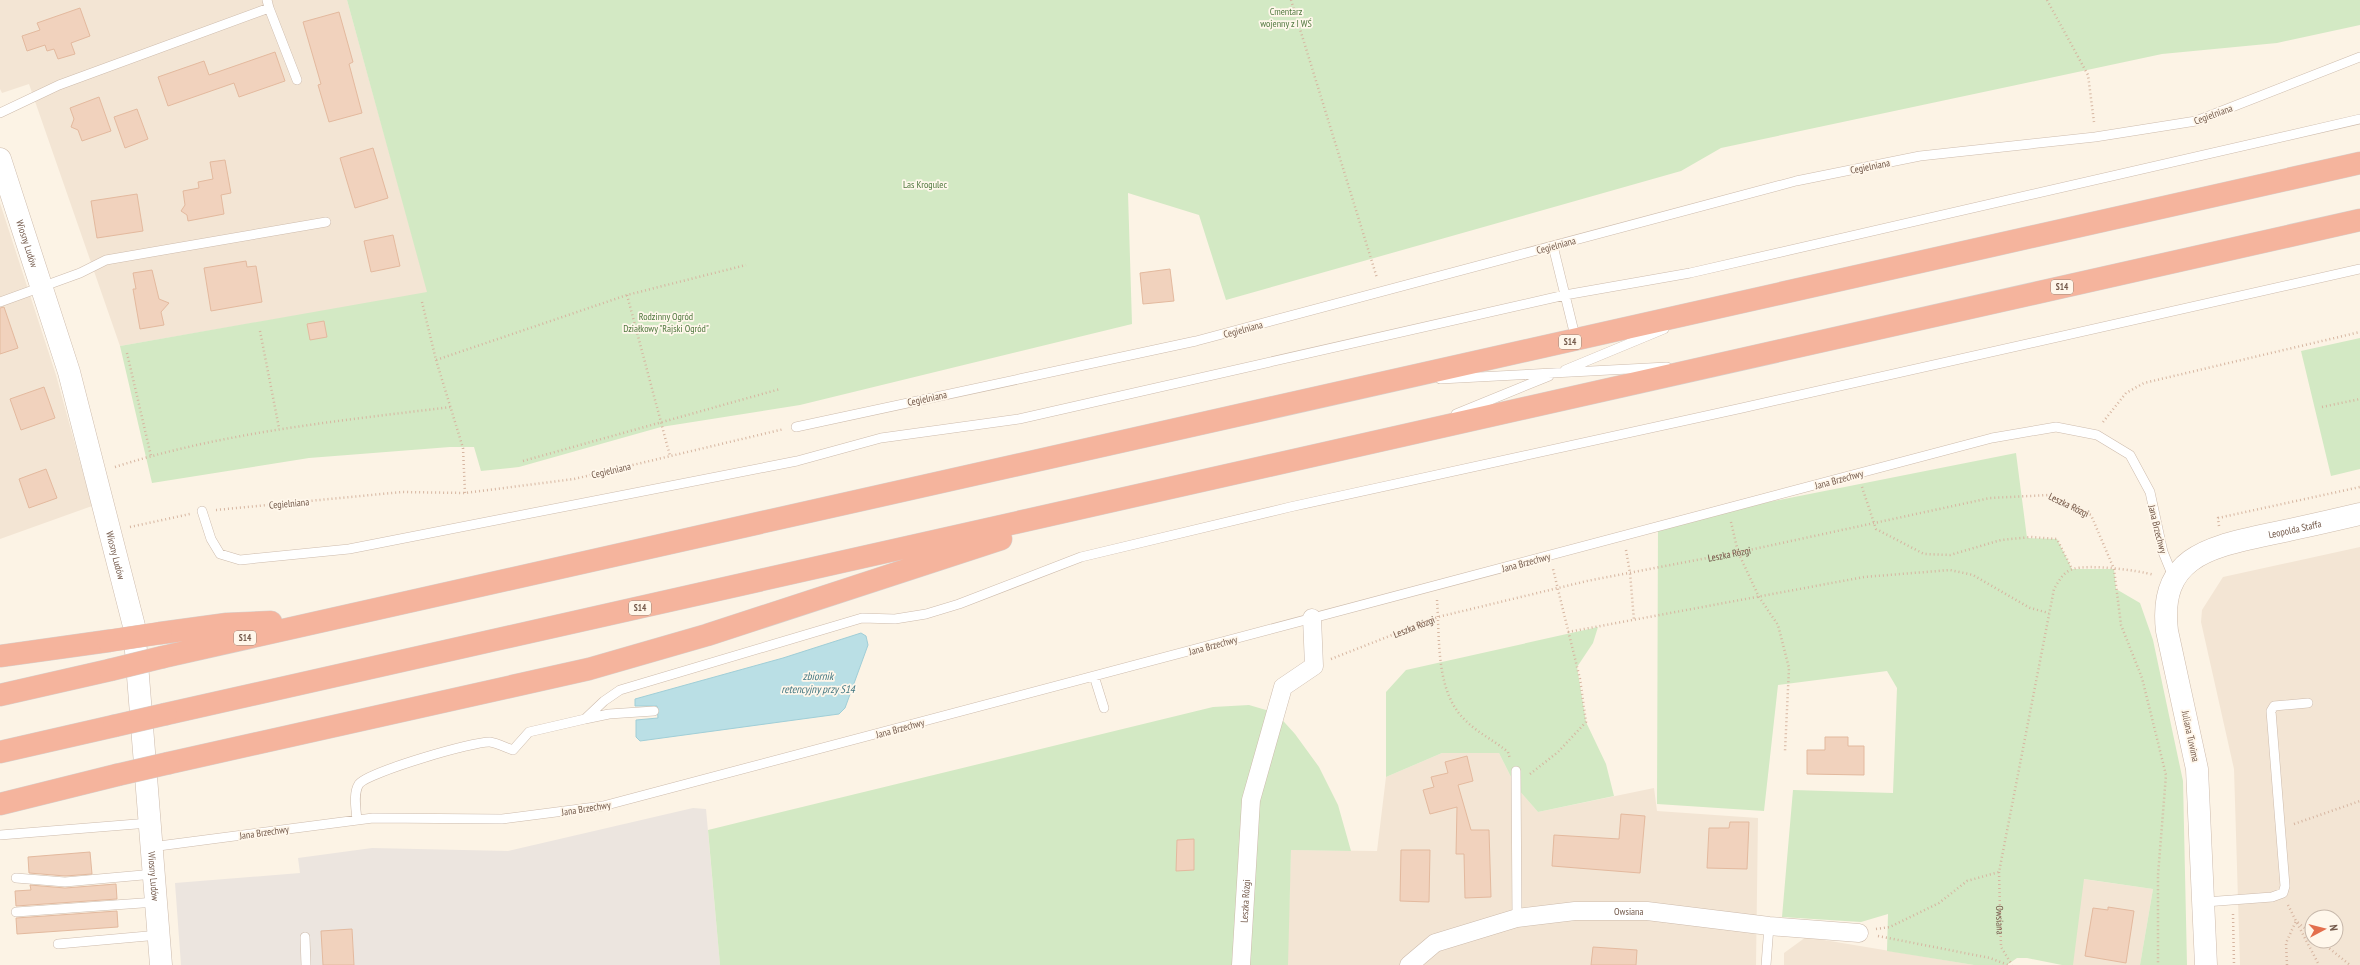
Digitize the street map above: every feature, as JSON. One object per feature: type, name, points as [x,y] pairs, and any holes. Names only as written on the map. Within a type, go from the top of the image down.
[{"type":"highway","name":"S14","points":[[0,695],[328,619],[1391,382],[2360,163]]},
{"type":"highway","name":"S14","points":[[0,752],[2360,220]]},
{"type":"highway","points":[[0,804],[117,775],[589,668],[707,635],[916,568],[1114,501]]},
{"type":"highway","points":[[0,656],[227,624],[328,619]]},
{"type":"street","name":"Wiosny Ludów","points":[[0,159],[70,372],[134,626],[161,965]]},
{"type":"street","name":"Leopolda Staffa","points":[[2230,543],[2360,514]]},
{"type":"street","name":"Juliana Tuwima","points":[[2206,965],[2205,902],[2197,769],[2166,622],[2168,599],[2174,580],[2186,565],[2199,554],[2230,543]]},
{"type":"street","points":[[1312,618],[1314,666]]},
{"type":"street","name":"Leszka Rózgi","points":[[1241,965],[1251,800],[1283,688],[1314,666]]},
{"type":"street","name":"Owsiana","points":[[1409,965],[1435,943],[1517,918],[1575,911],[1647,911],[1769,926],[1859,933]]},
{"type":"lane","points":[[0,114],[59,85],[268,4],[297,80]]},
{"type":"lane","name":"Cegielniana","points":[[796,427],[1196,341],[1796,181],[1904,159],[2095,137],[2196,121],[2360,56]]},
{"type":"lane","points":[[202,511],[211,539],[220,554],[240,560],[349,549],[797,461],[881,438],[1019,419],[1565,295],[1698,271],[2360,119]]},
{"type":"lane","points":[[0,302],[80,273],[106,260],[326,222]]},
{"type":"lane","points":[[1553,246],[1576,340]]},
{"type":"lane","points":[[585,719],[604,701],[620,690],[862,618],[895,619],[926,614],[960,604],[1081,557],[1290,507],[1742,408],[2360,269]]},
{"type":"lane","points":[[1405,436],[1711,310]]},
{"type":"lane","points":[[1391,382],[1723,364]]},
{"type":"lane","name":"Jana Brzechwy","points":[[151,847],[372,818],[502,819],[603,806],[1992,438],[2056,426],[2097,435],[2130,455],[2150,492],[2163,552],[2174,580]]},
{"type":"lane","points":[[1094,676],[1104,708]]},
{"type":"lane","points":[[2205,902],[2272,897],[2283,893],[2285,886],[2271,711],[2274,706],[2308,703]]},
{"type":"lane","points":[[357,820],[355,798],[359,784],[368,777],[400,764],[490,742],[513,750],[529,732],[609,714],[654,711]]},
{"type":"lane","points":[[1516,771],[1517,918]]},
{"type":"lane","points":[[0,835],[149,823]]},
{"type":"lane","points":[[16,878],[65,882],[154,874]]},
{"type":"lane","points":[[16,912],[156,902]]},
{"type":"lane","points":[[1766,965],[1769,926]]},
{"type":"lane","points":[[58,944],[159,934]]},
{"type":"lane","points":[[305,936],[306,965]]},
{"type":"path","points":[[1291,0],[1381,292]]},
{"type":"path","points":[[2047,0],[2088,75],[2095,137]]},
{"type":"path","points":[[436,360],[627,295],[746,266]]},
{"type":"path","points":[[627,295],[670,456]]},
{"type":"path","points":[[422,302],[436,360],[462,448],[465,493]]},
{"type":"path","points":[[260,331],[279,428]]},
{"type":"path","points":[[2097,435],[2106,416],[2126,393],[2144,383],[2360,332]]},
{"type":"path","points":[[127,353],[151,456]]},
{"type":"path","points":[[524,461],[780,389]]},
{"type":"path","points":[[2322,407],[2360,399]]},
{"type":"path","points":[[95,474],[151,456],[279,428],[451,407]]},
{"type":"path","name":"Cegielniana","points":[[110,531],[202,511],[402,492],[465,493],[574,479],[796,427]]},
{"type":"path","points":[[1858,474],[1876,529],[1924,554],[1950,555],[2002,540],[2031,537],[2057,539],[2072,569],[2142,571],[2174,580]]},
{"type":"path","name":"Leszka Rózgi","points":[[1314,666],[1438,617],[1556,588],[1875,524],[1990,498],[2049,495],[2091,515],[2114,569],[2120,625],[2142,678],[2166,775],[2158,875],[2158,965]]},
{"type":"path","points":[[1728,508],[1738,552],[1759,597],[1778,625],[1789,668],[1785,751]]},
{"type":"path","points":[[1623,536],[1630,573],[1634,620]]},
{"type":"path","points":[[1516,787],[1558,752],[1586,722],[1580,679],[1556,588],[1550,555]]},
{"type":"path","name":"Owsiana","points":[[2012,965],[2001,947],[1999,872],[2054,589],[2062,575],[2072,569]]},
{"type":"path","points":[[1568,632],[1864,577],[1950,570],[1973,575],[2030,608],[2049,613]]},
{"type":"path","points":[[1436,585],[1442,673],[1452,705],[1467,722],[1508,752],[1516,771]]},
{"type":"path","points":[[2280,829],[2360,801]]},
{"type":"path","points":[[1859,933],[1890,927],[1939,903],[1967,881],[1999,872]]},
{"type":"path","points":[[2283,893],[2318,965]]},
{"type":"path","points":[[2232,900],[2234,965]]},
{"type":"path","points":[[2296,921],[2304,928]]},
{"type":"path","points":[[2287,965],[2286,943],[2296,921]]},
{"type":"path","points":[[1859,933],[1990,958],[2008,965]]},
{"type":"path","points":[[2330,949],[2350,965]]},
{"type":"shaded area","points":[[0,0],[347,0],[428,293],[120,346],[29,84],[2,93],[0,89]]},
{"type":"shaded area","points":[[0,203],[56,375],[92,506],[0,539]]},
{"type":"shaded area","points":[[2360,547],[2360,965],[2240,965],[2234,769],[2201,622],[2202,610],[2223,577]]},
{"type":"shaded area","points":[[1442,753],[1499,753],[1516,787],[1538,812],[1654,788],[1657,811],[1758,818],[1756,965],[1287,965],[1291,850],[1377,851],[1386,777]]},
{"type":"shaded area","points":[[693,808],[706,809],[720,965],[181,965],[175,883],[300,873],[298,858],[372,848],[508,851]]},
{"type":"shaded area","points":[[2041,873],[2153,889],[2140,965],[2062,965]]},
{"type":"shaded area","points":[[1806,937],[1974,965],[1784,965],[1784,953]]},
{"type":"green space","name":"Las Krogulec","points":[[347,0],[2360,0],[2360,25],[2277,43],[2162,54],[1721,148],[1681,171],[1226,300],[1199,215],[1128,193],[1132,324],[800,405],[661,427],[519,467],[481,471],[474,447],[450,447],[309,458],[152,483],[120,346],[427,292]]},
{"type":"green space","points":[[2360,338],[2360,469],[2331,476],[2301,351]]},
{"type":"green space","points":[[2016,453],[2027,538],[2057,539],[2072,569],[2114,569],[2116,589],[2140,603],[2153,640],[2183,781],[2187,965],[2140,965],[2153,889],[2084,879],[2073,965],[2062,965],[2027,958],[2017,958],[2007,965],[1974,965],[1887,951],[1888,914],[1861,922],[1782,917],[1793,790],[1893,793],[1897,688],[1887,671],[1778,685],[1764,811],[1657,804],[1658,524]]},
{"type":"green space","points":[[1598,627],[1593,643],[1577,667],[1586,722],[1606,764],[1614,796],[1538,812],[1516,787],[1499,753],[1442,753],[1386,777],[1386,692],[1406,670]]},
{"type":"green space","points":[[1249,705],[1276,713],[1295,734],[1319,767],[1338,805],[1351,851],[1291,850],[1288,965],[720,965],[708,830],[1213,707]]},
{"type":"water","name":"zbiornik retencyjny przy S14","points":[[861,633],[866,636],[868,645],[845,708],[839,714],[640,741],[636,737],[636,720],[658,718],[657,706],[635,706],[635,699],[783,658]]},
{"type":"building","points":[[80,8],[90,36],[71,43],[75,54],[58,59],[54,49],[47,51],[45,45],[27,51],[22,36],[40,30],[37,23]]},
{"type":"building","points":[[339,12],[353,62],[349,64],[362,113],[329,122],[318,85],[321,84],[303,22]]},
{"type":"building","points":[[275,52],[285,81],[239,97],[234,83],[168,106],[158,77],[204,61],[209,75]]},
{"type":"building","points":[[99,97],[111,131],[82,141],[78,130],[71,127],[74,119],[70,108]]},
{"type":"building","points":[[137,109],[148,139],[125,148],[114,117]]},
{"type":"building","points":[[373,148],[388,198],[355,208],[340,158]]},
{"type":"building","points":[[225,160],[231,193],[221,195],[224,214],[188,221],[187,215],[181,211],[185,205],[183,191],[199,188],[198,182],[213,179],[210,162]]},
{"type":"building","points":[[137,194],[143,231],[97,238],[91,201]]},
{"type":"building","points":[[393,235],[400,266],[371,272],[364,241]]},
{"type":"building","points":[[246,261],[247,267],[256,266],[262,302],[211,311],[204,268]]},
{"type":"building","points":[[1170,269],[1174,301],[1143,304],[1140,273]]},
{"type":"building","points":[[152,270],[159,299],[169,303],[161,312],[164,325],[140,329],[133,289],[136,289],[133,273]]},
{"type":"building","points":[[4,307],[18,348],[0,354],[0,308]]},
{"type":"building","points":[[324,321],[327,337],[310,340],[307,324]]},
{"type":"building","points":[[44,387],[55,418],[21,430],[10,399]]},
{"type":"building","points":[[46,469],[57,498],[29,508],[19,479]]},
{"type":"building","points":[[1825,737],[1848,737],[1848,746],[1864,746],[1864,775],[1807,774],[1807,750],[1825,750]]},
{"type":"building","points":[[1467,756],[1473,781],[1458,785],[1471,830],[1489,830],[1491,897],[1465,898],[1464,854],[1456,854],[1457,807],[1430,814],[1423,790],[1434,787],[1431,777],[1448,773],[1445,762]]},
{"type":"building","points":[[1621,814],[1645,816],[1640,873],[1552,866],[1554,835],[1619,839]]},
{"type":"building","points":[[1730,822],[1749,822],[1747,869],[1707,868],[1709,828],[1729,828]]},
{"type":"building","points":[[1194,839],[1194,870],[1176,871],[1177,840]]},
{"type":"building","points":[[1401,850],[1430,850],[1429,902],[1400,901]]},
{"type":"building","points":[[90,852],[92,874],[65,876],[29,873],[28,857]]},
{"type":"building","points":[[116,884],[117,899],[16,906],[15,891],[31,890],[30,885],[65,888]]},
{"type":"building","points":[[2108,907],[2134,911],[2126,963],[2085,956],[2093,908],[2108,910]]},
{"type":"building","points":[[117,911],[118,927],[17,934],[16,918]]},
{"type":"building","points":[[352,929],[354,965],[323,965],[321,931]]},
{"type":"building","points":[[1593,947],[1637,950],[1636,965],[1591,965]]},
{"type":"park label","name":"Cmentarz wojenny z I WŚ","points":[[1286,16]]},
{"type":"park label","name":"Rodzinny Ogród Działkowy \"Rajski Ogród\"","points":[[666,322]]}]
